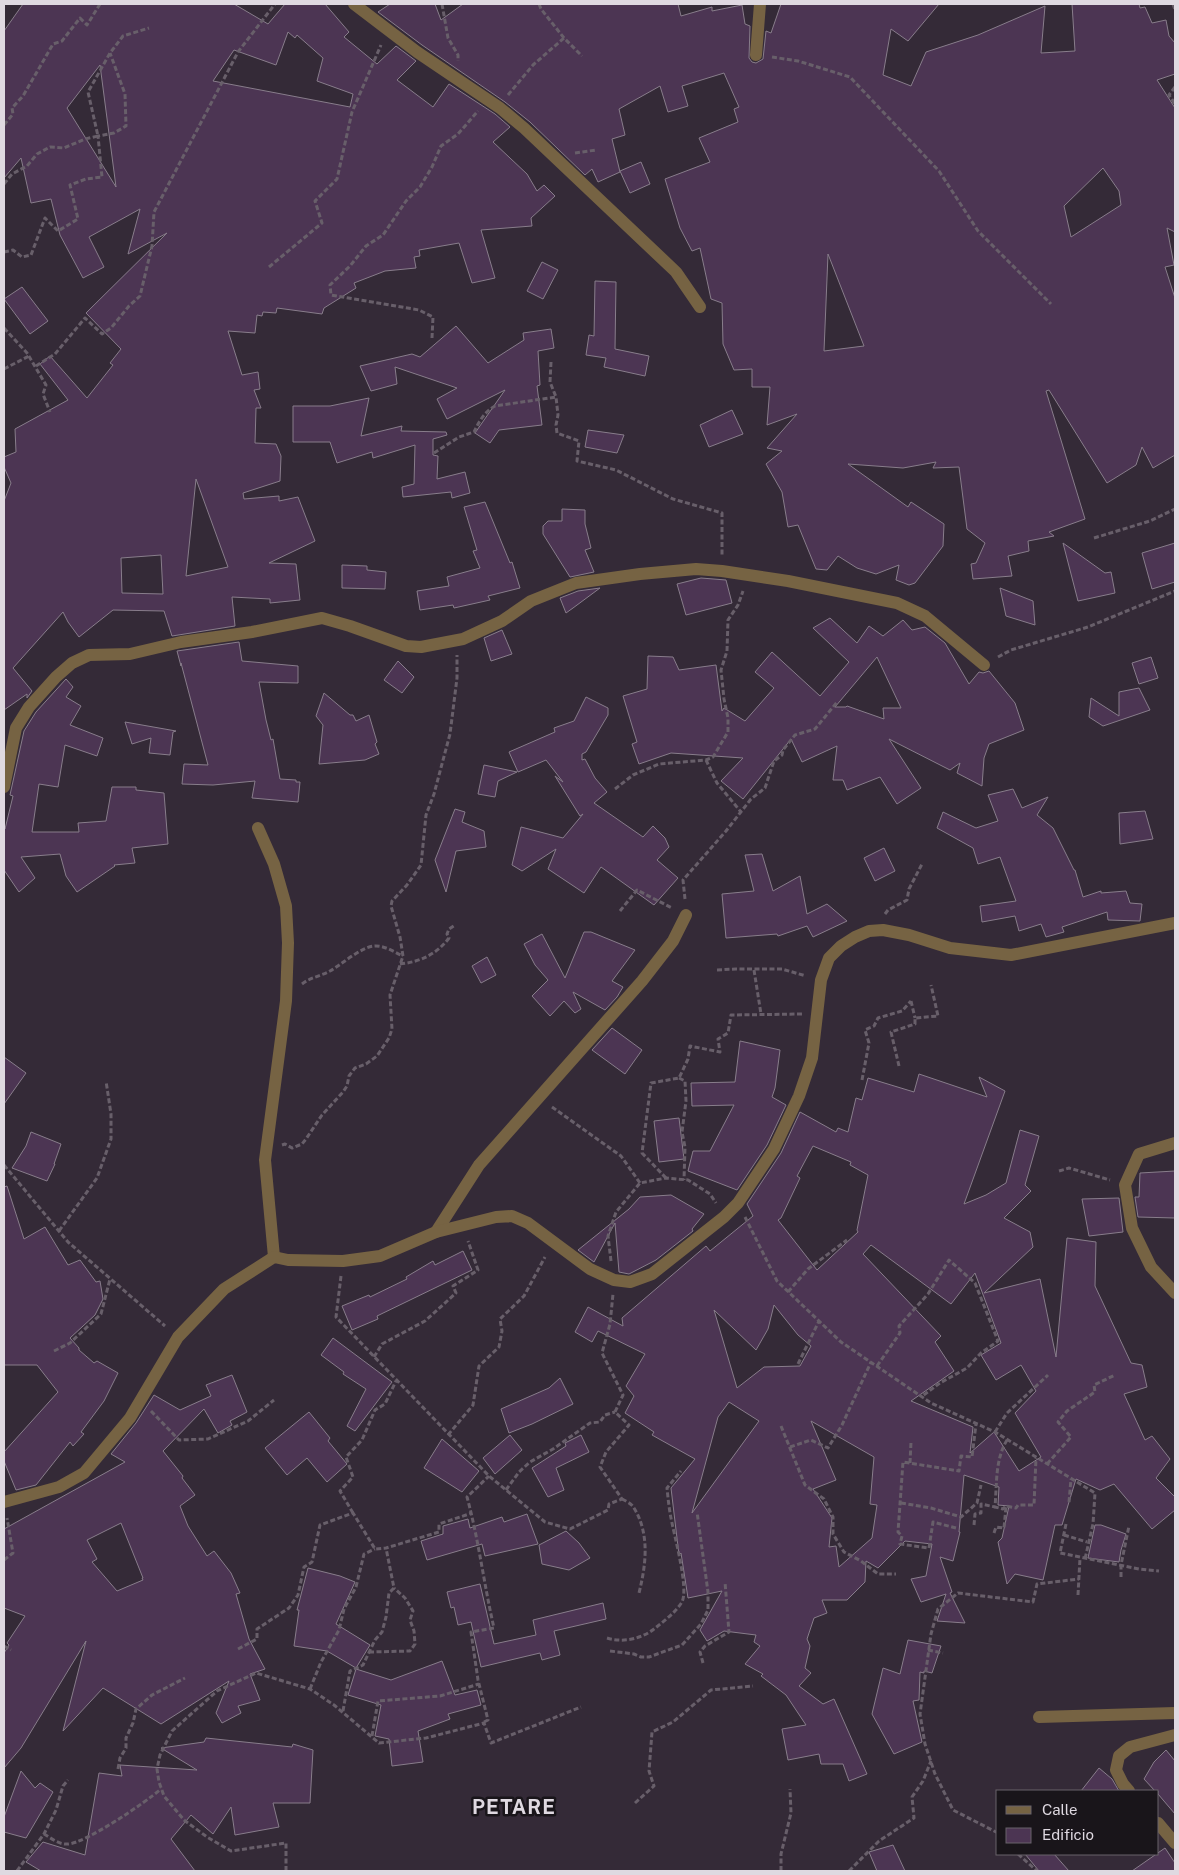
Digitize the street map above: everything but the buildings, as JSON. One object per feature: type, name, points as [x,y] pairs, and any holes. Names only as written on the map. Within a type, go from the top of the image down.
[{"type":"street","points":[[354,4],[388,30],[488,99],[524,128],[676,272],[700,307]]},
{"type":"street","points":[[756,55],[760,4]]},
{"type":"street","points":[[4,787],[16,728],[29,707],[56,677],[72,663],[89,655],[130,654],[181,642],[252,632],[322,618],[406,646],[421,646],[463,639],[502,621],[531,601],[576,583],[670,571],[696,569],[722,571],[788,581],[897,603],[925,616],[984,665]]},
{"type":"street","points":[[258,828],[274,864],[286,906],[288,943],[286,1001],[265,1160],[274,1257]]},
{"type":"street","points":[[436,1232],[479,1166],[642,981],[673,941],[686,915]]},
{"type":"street","points":[[4,1506],[59,1488],[84,1473],[130,1418],[178,1337],[224,1289],[274,1257],[288,1260],[343,1261],[380,1256],[436,1232],[496,1217],[512,1216],[528,1223],[590,1269],[614,1280],[630,1282],[652,1274],[724,1217],[738,1203],[774,1149],[800,1096],[812,1058],[821,980],[829,958],[841,946],[855,937],[869,931],[883,930],[909,935],[950,948],[1011,955],[1067,946],[1175,923]]},
{"type":"street","points":[[1175,1143],[1139,1154],[1125,1184],[1132,1228],[1151,1267],[1175,1293]]},
{"type":"street","points":[[1039,1717],[1175,1713]]},
{"type":"street","points":[[1129,1790],[1123,1784],[1116,1770],[1119,1756],[1130,1747],[1175,1735]]},
{"type":"street","points":[[1159,1824],[1175,1843]]},
{"type":"path","points":[[4,125],[13,114],[12,108],[23,96],[53,44],[62,41],[80,18],[87,25],[100,4]]},
{"type":"path","points":[[36,366],[55,354],[85,318],[102,334],[111,328],[140,296],[152,246],[154,212],[238,52],[275,4]]},
{"type":"path","points":[[442,4],[448,38],[458,55],[458,65],[453,76]]},
{"type":"path","points":[[539,4],[564,38],[582,56]]},
{"type":"path","points":[[1173,4],[1175,10]]},
{"type":"path","points":[[4,252],[13,250],[22,257],[31,255],[45,218],[58,230],[78,219],[70,185],[86,179],[102,177],[98,136],[88,92],[110,53],[123,36],[149,28]]},
{"type":"path","points":[[269,266],[322,223],[315,201],[337,179],[352,112],[388,30]]},
{"type":"path","points":[[500,108],[502,101],[516,88],[533,65],[564,38]]},
{"type":"path","points":[[4,184],[12,174],[27,166],[37,154],[50,147],[64,148],[85,139],[114,133],[126,126],[125,94],[110,53]]},
{"type":"path","points":[[756,55],[798,61],[850,77],[939,172],[978,230],[1051,304]]},
{"type":"path","points":[[1175,86],[1169,95],[1175,104]]},
{"type":"path","points":[[432,338],[433,317],[419,310],[330,295],[330,285],[350,266],[366,246],[383,235],[406,201],[420,187],[432,167],[441,146],[458,134],[488,99]]},
{"type":"path","points":[[4,328],[29,356],[46,384],[42,394],[50,412]]},
{"type":"path","points":[[4,368],[29,356]]},
{"type":"path","points":[[551,362],[550,382],[556,397],[557,433],[579,440],[577,461],[616,470],[673,499],[722,513],[722,571]]},
{"type":"path","points":[[434,453],[459,437],[474,432],[480,420],[495,406],[556,397]]},
{"type":"path","points":[[1094,538],[1150,521],[1175,509]]},
{"type":"path","points":[[615,789],[633,775],[659,764],[706,760],[713,757],[728,732],[728,718],[721,670],[727,651],[728,620],[738,605],[748,576]]},
{"type":"path","points":[[984,665],[1011,650],[1088,628],[1175,591]]},
{"type":"path","points":[[265,1160],[285,1144],[292,1148],[306,1139],[322,1115],[343,1092],[347,1086],[349,1076],[355,1068],[366,1064],[377,1056],[389,1038],[392,1028],[390,995],[403,956],[400,937],[391,906],[392,901],[421,865],[426,814],[434,794],[450,734],[457,678],[457,654],[463,639]]},
{"type":"path","points":[[686,915],[683,880],[751,799],[765,788],[774,761],[782,754],[795,735],[815,728],[838,701]]},
{"type":"path","points":[[706,760],[717,784],[741,812]]},
{"type":"path","points":[[883,916],[888,910],[907,900],[909,889],[922,864]]},
{"type":"path","points":[[620,911],[637,890],[686,915]]},
{"type":"path","points":[[400,964],[420,961],[429,956],[444,944],[449,938],[447,934],[449,928],[455,925]]},
{"type":"path","points":[[286,1001],[308,979],[330,971],[340,962],[368,947],[385,948],[403,956]]},
{"type":"path","points":[[717,970],[736,968],[782,970],[821,980]]},
{"type":"path","points":[[754,970],[761,1014]]},
{"type":"path","points":[[915,1018],[938,1016],[931,986]]},
{"type":"path","points":[[862,1080],[870,1043],[865,1030],[874,1026],[878,1018],[902,1011],[911,1000],[915,1024],[891,1032],[899,1066]]},
{"type":"path","points":[[679,1078],[688,1058],[690,1046],[720,1052],[718,1039],[728,1034],[731,1015],[793,1013],[818,1016]]},
{"type":"path","points":[[666,1178],[642,1153],[651,1083],[679,1078],[685,1081],[686,1101],[682,1132],[685,1147],[684,1180]]},
{"type":"path","points":[[59,1231],[97,1178],[111,1139],[111,1114],[106,1081]]},
{"type":"path","points":[[539,1098],[621,1156],[640,1183]]},
{"type":"path","points":[[4,1165],[68,1242],[178,1337]]},
{"type":"path","points":[[1059,1171],[1069,1168],[1125,1184]]},
{"type":"path","points":[[506,1490],[519,1472],[530,1462],[553,1449],[590,1423],[600,1422],[605,1415],[615,1412],[623,1395],[602,1353],[610,1324],[614,1280],[608,1236],[616,1212],[640,1183],[666,1178],[688,1180],[710,1194],[724,1217]]},
{"type":"path","points":[[738,1203],[776,1281],[842,1342],[931,1403],[995,1432],[1095,1493],[1093,1524],[1082,1558],[1078,1595]]},
{"type":"path","points":[[374,1358],[382,1344],[425,1321],[456,1293],[453,1286],[478,1270],[463,1226]]},
{"type":"path","points":[[788,1292],[808,1269],[847,1240]]},
{"type":"path","points":[[448,1435],[473,1405],[479,1366],[499,1347],[502,1331],[500,1319],[524,1296],[553,1243]]},
{"type":"path","points":[[877,1366],[900,1333],[899,1326],[922,1301],[949,1260],[975,1283],[998,1342],[981,1353],[967,1368],[940,1383],[921,1397]]},
{"type":"path","points":[[343,1261],[336,1317],[489,1476],[545,1522],[570,1529],[608,1510],[609,1504],[622,1499]]},
{"type":"path","points":[[54,1351],[70,1343],[101,1314],[110,1278]]},
{"type":"path","points":[[798,1364],[819,1321]]},
{"type":"path","points":[[790,1447],[811,1440],[828,1448],[842,1426],[871,1362]]},
{"type":"path","points":[[995,1432],[1007,1413],[1048,1375]]},
{"type":"path","points":[[1047,1464],[1071,1437],[1058,1422],[1067,1411],[1095,1392],[1094,1385],[1115,1375]]},
{"type":"path","points":[[376,1549],[340,1491],[353,1477],[346,1457],[362,1440],[375,1410],[385,1404],[396,1381]]},
{"type":"path","points":[[140,1400],[179,1440],[208,1439],[248,1421],[274,1400]]},
{"type":"path","points":[[615,1412],[629,1425],[606,1452],[600,1467],[622,1499],[634,1506],[643,1534],[646,1548],[646,1568],[639,1593]]},
{"type":"path","points":[[956,1528],[933,1522],[929,1548],[900,1544],[902,1536],[898,1532],[904,1462],[959,1471],[961,1456],[972,1457],[976,1424]]},
{"type":"path","points":[[781,1426],[805,1485],[824,1499],[832,1517],[833,1534],[844,1552],[861,1561],[878,1574],[896,1574]]},
{"type":"path","points":[[995,1507],[997,1468],[1001,1450],[1007,1440]]},
{"type":"path","points":[[910,1463],[912,1442]]},
{"type":"path","points":[[974,1525],[975,1514],[981,1513],[981,1504],[1003,1509],[1006,1506],[1016,1508],[1018,1505],[1034,1505],[1036,1458]]},
{"type":"path","points":[[607,1638],[637,1638],[648,1634],[672,1614],[683,1600],[680,1559],[666,1488],[681,1471]]},
{"type":"path","points":[[286,1871],[286,1843],[231,1851],[207,1837],[184,1820],[164,1796],[161,1789],[157,1769],[165,1744],[172,1731],[217,1691],[256,1673],[310,1689],[342,1712],[379,1743],[426,1738],[484,1723],[488,1720],[479,1684],[470,1632],[494,1628],[488,1603],[477,1533],[467,1497],[489,1476]]},
{"type":"path","points":[[1069,1502],[1071,1479]]},
{"type":"path","points":[[901,1503],[961,1516],[977,1503],[981,1485]]},
{"type":"path","points":[[4,1506],[13,1553],[4,1560]]},
{"type":"path","points":[[994,1533],[996,1527],[1004,1528],[1006,1506]]},
{"type":"path","points":[[610,1651],[649,1657],[682,1645],[701,1624],[708,1610],[708,1592],[697,1512]]},
{"type":"path","points":[[238,1649],[257,1639],[257,1629],[289,1608],[298,1595],[304,1567],[312,1562],[320,1526],[353,1513]]},
{"type":"path","points":[[310,1689],[321,1662],[339,1630],[344,1609],[356,1587],[364,1554],[439,1532],[439,1524],[472,1513]]},
{"type":"path","points":[[1066,1524],[1060,1553],[1160,1571]]},
{"type":"path","points":[[1122,1577],[1121,1565],[1129,1526]]},
{"type":"path","points":[[1064,1536],[1088,1542]]},
{"type":"path","points":[[369,1652],[410,1651],[415,1644],[414,1631],[410,1620],[413,1612],[406,1598],[394,1588],[386,1548]]},
{"type":"path","points":[[996,1832],[953,1810],[925,1744],[920,1714],[928,1650],[938,1609],[958,1593],[1014,1598],[1033,1602],[1037,1584],[1079,1580]]},
{"type":"path","points":[[703,1663],[700,1652],[705,1646],[729,1632],[725,1582]]},
{"type":"path","points":[[342,1712],[350,1670],[363,1665],[375,1640],[382,1632],[389,1593],[394,1588]]},
{"type":"path","points":[[4,1646],[11,1650]]},
{"type":"path","points":[[928,1650],[943,1653]]},
{"type":"path","points":[[118,1769],[120,1758],[126,1748],[126,1738],[133,1723],[136,1709],[162,1688],[185,1678]]},
{"type":"path","points":[[372,1736],[378,1701],[440,1696],[479,1684]]},
{"type":"path","points":[[635,1803],[654,1786],[649,1770],[652,1732],[673,1722],[711,1690],[754,1686]]},
{"type":"path","points":[[484,1723],[490,1743],[581,1707]]},
{"type":"path","points":[[849,1871],[879,1841],[914,1818],[912,1796],[923,1781],[931,1761]]},
{"type":"path","points":[[17,1871],[44,1834],[56,1810],[63,1786],[68,1780]]},
{"type":"path","points":[[44,1834],[63,1844],[76,1843],[145,1803],[161,1789]]},
{"type":"path","points":[[781,1871],[781,1854],[791,1813],[790,1789]]},
{"type":"path","points":[[1019,1855],[1037,1871]]},
{"type":"district","name":"PETARE","points":[[514,1807]]}]
